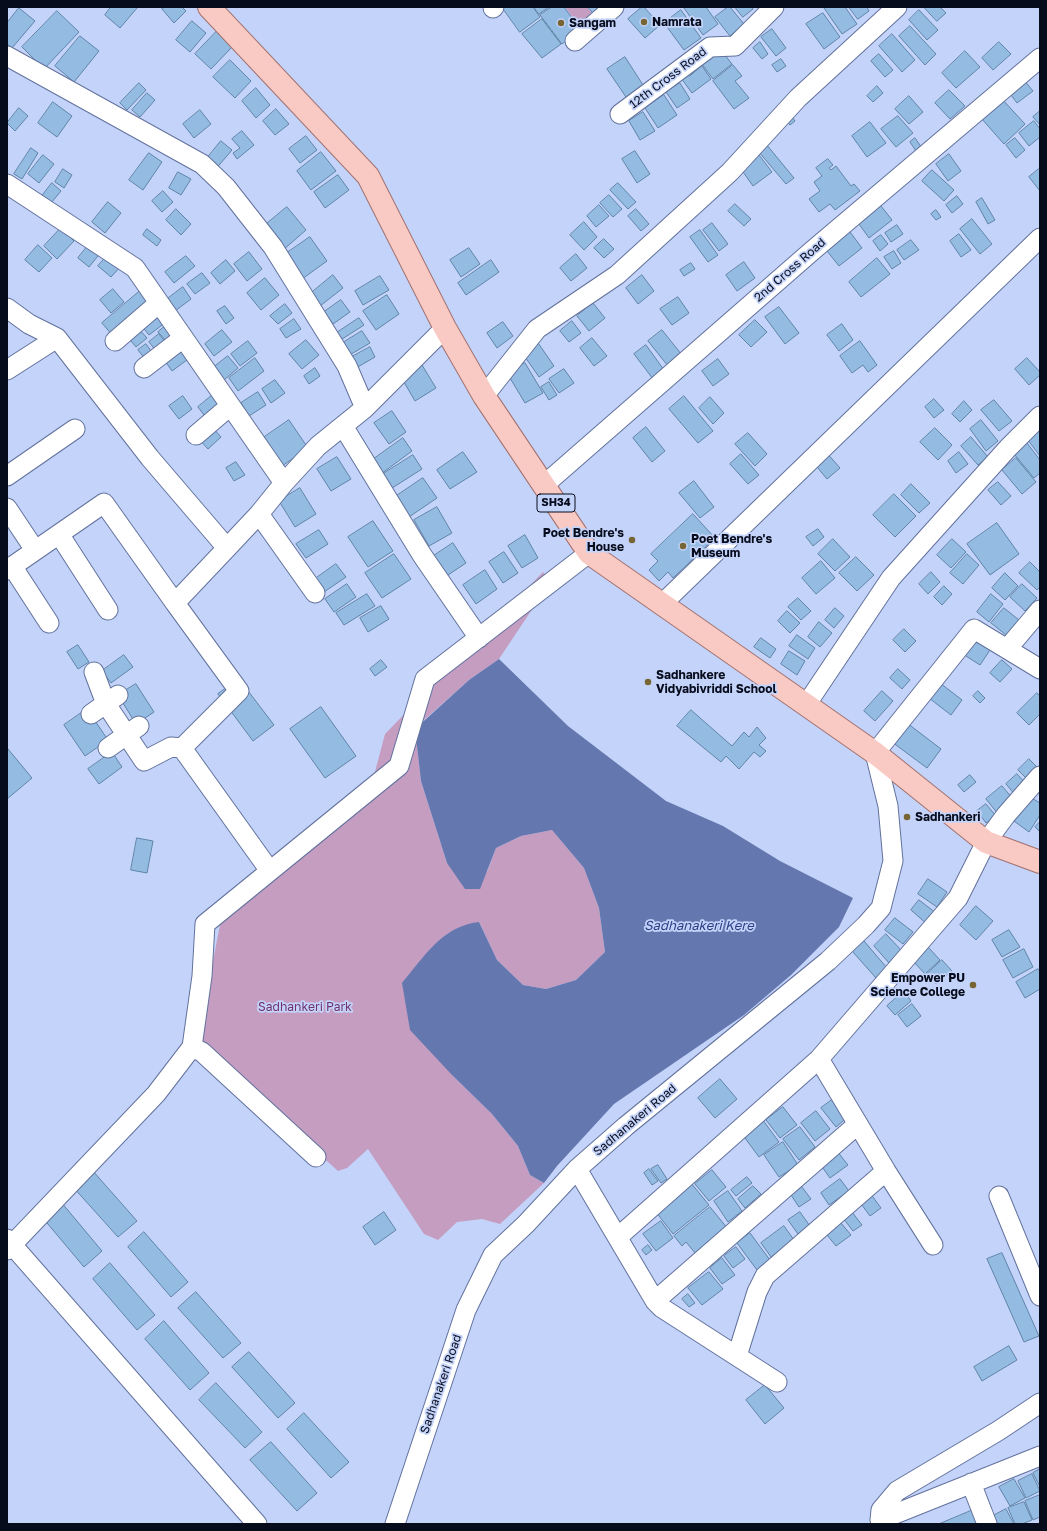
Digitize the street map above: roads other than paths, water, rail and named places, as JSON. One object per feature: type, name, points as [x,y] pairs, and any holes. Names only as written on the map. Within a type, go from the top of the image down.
[{"type":"main road","name":"SH34","points":[[209,7],[368,176],[445,328],[484,396],[589,553],[875,753],[986,842],[1040,862]]},
{"type":"street","points":[[575,41],[614,7]]},
{"type":"street","name":"12th Cross Road","points":[[620,114],[710,47],[735,46],[774,7]]},
{"type":"street","points":[[484,396],[537,329],[617,275],[730,172],[798,98],[897,7]]},
{"type":"street","points":[[7,56],[202,164],[226,187],[273,247],[347,366],[365,408]]},
{"type":"street","name":"2nd Cross Road","points":[[544,485],[812,251],[1040,58]]},
{"type":"street","points":[[7,184],[135,268],[284,483]]},
{"type":"street","points":[[662,604],[1040,238]]},
{"type":"street","points":[[115,341],[159,303]]},
{"type":"street","points":[[7,308],[30,324],[57,338],[150,458],[227,548]]},
{"type":"street","points":[[175,603],[259,514],[284,483],[318,446],[365,408],[445,328]]},
{"type":"street","points":[[7,370],[57,338]]},
{"type":"street","points":[[144,368],[183,338]]},
{"type":"street","points":[[196,435],[230,406]]},
{"type":"street","points":[[806,705],[891,578],[1008,448],[1040,416]]},
{"type":"street","points":[[343,426],[422,555],[479,638]]},
{"type":"street","points":[[7,476],[75,429]]},
{"type":"street","points":[[49,623],[9,568],[104,503],[239,691],[182,748]]},
{"type":"street","points":[[7,508],[35,550]]},
{"type":"street","points":[[259,514],[314,593]]},
{"type":"street","points":[[59,534],[108,610]]},
{"type":"street","points":[[257,1524],[9,1244],[156,1094],[192,1047],[202,976],[205,924],[399,766],[424,679],[589,553]]},
{"type":"street","points":[[1007,649],[1040,610]]},
{"type":"street","points":[[875,753],[974,628],[1040,669]]},
{"type":"street","points":[[94,672],[105,704],[133,730],[144,761],[171,747],[182,748],[270,871]]},
{"type":"street","points":[[108,748],[133,730]]},
{"type":"street","name":"Sadhanakeri Road","points":[[395,1524],[466,1310],[493,1255],[526,1224],[577,1169],[626,1126],[828,961],[866,925],[881,908],[893,861],[888,806],[875,753]]},
{"type":"street","points":[[618,1236],[819,1059],[958,898],[986,842],[1006,815],[1040,776]]},
{"type":"street","points":[[192,1047],[202,1052],[316,1157]]},
{"type":"street","points":[[819,1059],[886,1171],[933,1245]]},
{"type":"street","points":[[655,1300],[858,1124]]},
{"type":"street","points":[[577,1169],[655,1300],[662,1308],[777,1382]]},
{"type":"street","points":[[738,1356],[757,1292],[765,1276],[886,1171]]},
{"type":"street","points":[[999,1196],[1035,1269],[1040,1296]]},
{"type":"street","points":[[1040,1403],[998,1431],[897,1491],[881,1510],[880,1520],[1040,1456]]},
{"type":"street","points":[[971,1483],[987,1524]]},
{"type":"water","name":"Sadhanakeri Kere","points":[[499,659],[568,726],[666,801],[723,826],[780,861],[853,898],[839,927],[791,975],[744,1015],[614,1104],[557,1166],[544,1183],[530,1175],[518,1146],[492,1114],[452,1075],[410,1030],[402,983],[426,953],[444,936],[466,925],[479,922],[497,960],[523,985],[546,989],[576,980],[605,952],[599,908],[584,868],[552,830],[521,836],[496,848],[480,889],[465,889],[447,863],[421,781],[415,729],[469,680]]},
{"type":"place","name":"Namrata","points":[[644,22]]},
{"type":"place","name":"Sangam","points":[[561,23]]},
{"type":"place","name":"Poet Bendre's House","points":[[632,540]]},
{"type":"place","name":"Poet Bendre's Museum","points":[[683,546]]},
{"type":"place","name":"Sadhankere Vidyabivriddi School","points":[[648,682]]},
{"type":"place","name":"Sadhankeri","points":[[907,817]]},
{"type":"place","name":"Empower PU Science College","points":[[973,985]]},
{"type":"park label","name":"Sadhankeri Park","points":[[305,1007]]}]
